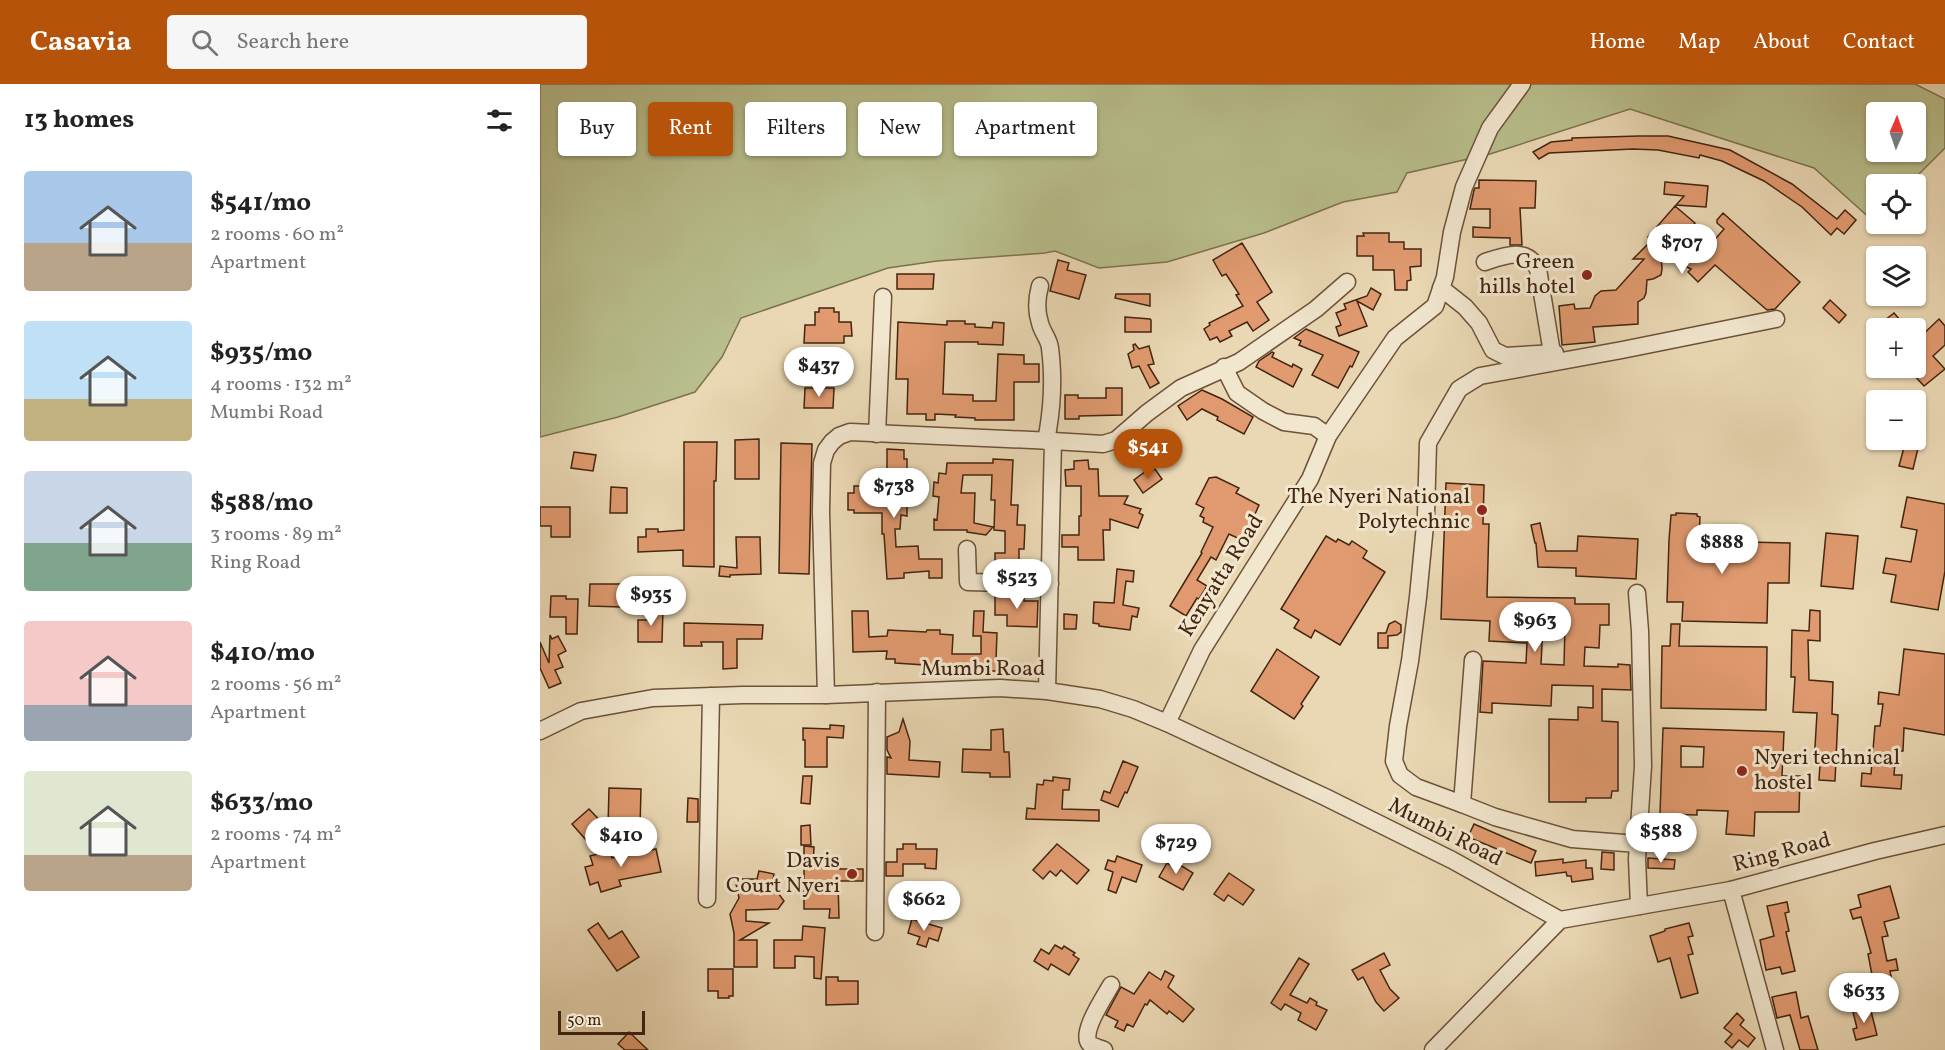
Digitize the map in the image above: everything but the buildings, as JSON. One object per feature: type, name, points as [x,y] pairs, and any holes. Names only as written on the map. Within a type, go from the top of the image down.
[{"type":"street","name":"Kenyatta Road","points":[[1167,723],[1202,650],[1310,478],[1328,436],[1395,338],[1435,306],[1445,277],[1452,232],[1464,188],[1490,128],[1522,84]]},
{"type":"street","points":[[1485,262],[1521,254],[1533,259],[1538,269],[1552,353]]},
{"type":"street","points":[[826,695],[821,512],[822,463],[826,450],[839,436],[850,432],[1103,444],[1116,440],[1181,388],[1239,362],[1316,309],[1347,282]]},
{"type":"street","points":[[1040,286],[1037,297],[1040,322],[1050,345],[1052,378],[1047,691]]},
{"type":"street","points":[[1441,288],[1465,307],[1479,322],[1493,350],[1505,356],[1552,353],[1641,335]]},
{"type":"street","points":[[877,434],[883,297]]},
{"type":"street","points":[[1638,844],[1572,839],[1495,817],[1416,787],[1400,775],[1394,761],[1418,597],[1426,515],[1428,443],[1459,389],[1480,375],[1622,350],[1776,319]]},
{"type":"street","points":[[1224,367],[1237,393],[1263,411],[1284,422],[1314,426],[1328,436]]},
{"type":"street","points":[[967,549],[968,582],[1050,584]]},
{"type":"street","points":[[1638,593],[1643,766],[1638,844],[1639,906]]},
{"type":"street","points":[[1462,804],[1473,660]]},
{"type":"street","name":"Mumbi Road","points":[[540,730],[581,711],[653,698],[826,695],[1000,688],[1047,691],[1100,699],[1167,723],[1325,797],[1431,850],[1560,920]]},
{"type":"street","points":[[875,932],[878,692]]},
{"type":"street","points":[[707,899],[711,696]]},
{"type":"street","name":"Ring Road","points":[[1560,920],[1731,890],[1875,851],[1945,835]]},
{"type":"street","points":[[1731,890],[1775,1050]]},
{"type":"street","points":[[1433,1050],[1560,920]]},
{"type":"street","points":[[1104,1050],[1090,1044],[1087,1038],[1088,1028],[1111,985]]},
{"type":"green space","points":[[540,84],[1915,84],[1945,99],[1945,148],[1919,174],[1866,174],[1866,215],[1814,168],[1630,109],[1490,154],[1407,173],[1397,192],[1343,202],[1264,233],[1167,262],[1099,268],[1055,251],[937,261],[888,268],[741,318],[722,357],[695,392],[618,417],[540,437]]},
{"type":"place","name":"Green hills hotel","points":[[1587,275]]},
{"type":"place","name":"The Nyeri National Polytechnic","points":[[1482,510]]},
{"type":"place","name":"Nyeri technical hostel","points":[[1742,771]]},
{"type":"place","name":"Davis Court Nyeri","points":[[852,874]]}]
